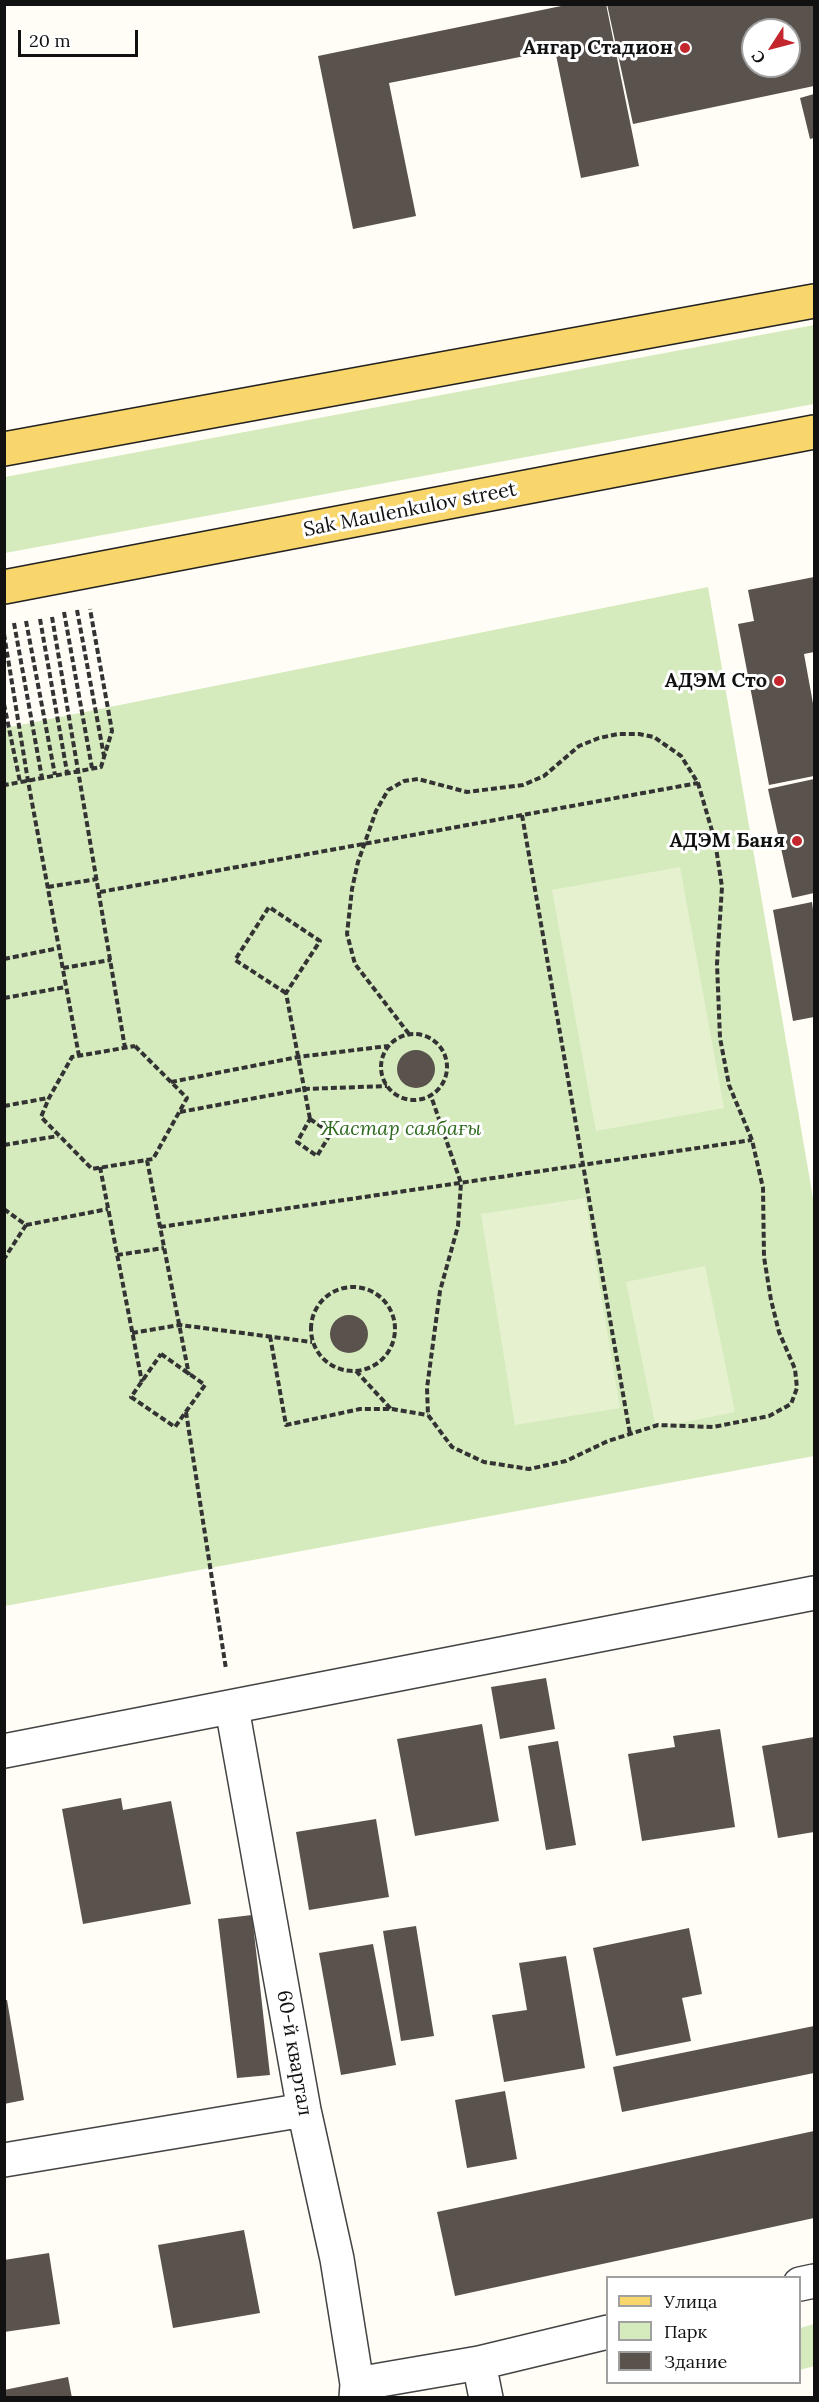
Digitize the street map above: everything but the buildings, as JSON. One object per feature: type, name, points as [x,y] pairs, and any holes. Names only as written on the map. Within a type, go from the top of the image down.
[{"type":"main road","points":[[4,449],[814,301]]},
{"type":"main road","name":"Sak Maulenkulov street","points":[[4,587],[814,432]]},
{"type":"street","points":[[4,1751],[814,1593]]},
{"type":"street","name":"60-й квартал","points":[[232,1708],[304,2110],[337,2259],[357,2390]]},
{"type":"street","points":[[4,2160],[304,2110]]},
{"type":"street","points":[[357,2390],[479,2364],[606,2332]]},
{"type":"street","points":[[479,2364],[486,2397]]},
{"type":"path","points":[[5,783],[28,781],[101,766],[112,731],[90,608]]},
{"type":"path","points":[[77,609],[104,757]]},
{"type":"path","points":[[64,611],[92,768]]},
{"type":"path","points":[[52,613],[125,1048]]},
{"type":"path","points":[[39,615],[67,772]]},
{"type":"path","points":[[25,617],[55,775]]},
{"type":"path","points":[[13,619],[42,778]]},
{"type":"path","points":[[4,634],[28,781],[79,1056]]},
{"type":"path","points":[[4,704],[20,782]]},
{"type":"path","points":[[409,1034],[356,964],[347,934],[352,889],[376,811],[388,790],[404,781],[418,779],[467,792],[523,785],[544,776],[579,746],[618,734],[639,734],[660,741],[681,756],[698,783],[715,841],[722,887],[717,964],[720,1038],[729,1085],[752,1140],[764,1188],[765,1257],[771,1300],[779,1332],[795,1369],[797,1388],[791,1404],[769,1416],[713,1427],[658,1425],[608,1441],[566,1461],[529,1469],[484,1462],[452,1447],[428,1415],[427,1388],[440,1291],[458,1226],[461,1183],[430,1096]]},
{"type":"path","points":[[100,892],[698,783]]},
{"type":"path","points":[[522,815],[630,1434]]},
{"type":"path","points":[[48,887],[97,879]]},
{"type":"path","points":[[286,993],[235,960],[269,907],[320,941],[286,993],[310,1119],[297,1142],[317,1156],[332,1133],[310,1119]]},
{"type":"path","points":[[4,959],[59,948]]},
{"type":"path","points":[[63,969],[111,960]]},
{"type":"path","points":[[4,998],[66,987]]},
{"type":"path","points":[[171,1082],[298,1057],[388,1046],[401,1036],[420,1034],[431,1038],[440,1046],[445,1056],[448,1067],[439,1089],[430,1096],[410,1100],[401,1098],[387,1086],[382,1076],[381,1065],[388,1046]]},
{"type":"path","points":[[135,1046],[187,1098],[153,1159],[92,1168],[41,1117],[72,1057],[79,1056],[135,1046]]},
{"type":"path","points":[[179,1113],[304,1089],[387,1086]]},
{"type":"path","points":[[4,1106],[49,1098]]},
{"type":"path","points":[[4,1145],[59,1136]]},
{"type":"path","points":[[160,1227],[752,1140]]},
{"type":"path","points":[[147,1160],[189,1375]]},
{"type":"path","points":[[100,1167],[142,1382]]},
{"type":"path","points":[[4,1209],[26,1225]]},
{"type":"path","points":[[4,1259],[26,1225],[108,1209]]},
{"type":"path","points":[[117,1255],[164,1248]]},
{"type":"path","points":[[350,1287],[371,1290],[390,1310],[395,1323],[394,1337],[389,1350],[381,1360],[369,1368],[356,1371],[342,1370],[329,1364],[312,1342],[310,1328],[313,1314],[320,1302],[330,1292],[350,1287]]},
{"type":"path","points":[[132,1333],[180,1325],[312,1342]]},
{"type":"path","points":[[270,1336],[286,1425],[360,1409],[392,1409],[428,1415]]},
{"type":"path","points":[[161,1354],[205,1385],[175,1427],[131,1397],[142,1382],[161,1354]]},
{"type":"path","points":[[356,1371],[392,1409]]},
{"type":"path","points":[[186,1412],[232,1708]]},
{"type":"green space","points":[[814,325],[814,404],[5,553],[5,477]]},
{"type":"green space","name":"Жастар саябағы","points":[[708,587],[814,1204],[814,1456],[5,1606],[5,728]]},
{"type":"green space","points":[[680,867],[724,1108],[596,1131],[552,890]]},
{"type":"green space","points":[[585,1198],[620,1408],[515,1425],[481,1214]]},
{"type":"green space","points":[[705,1266],[735,1412],[656,1428],[626,1282]]},
{"type":"green space","points":[[814,2324],[814,2366],[801,2370],[801,2328]]},
{"type":"place","name":"Ангар Стадион","points":[[685,48]]},
{"type":"place","name":"АДЭМ Сто","points":[[779,681]]},
{"type":"place","name":"АДЭМ Баня","points":[[797,841]]}]
